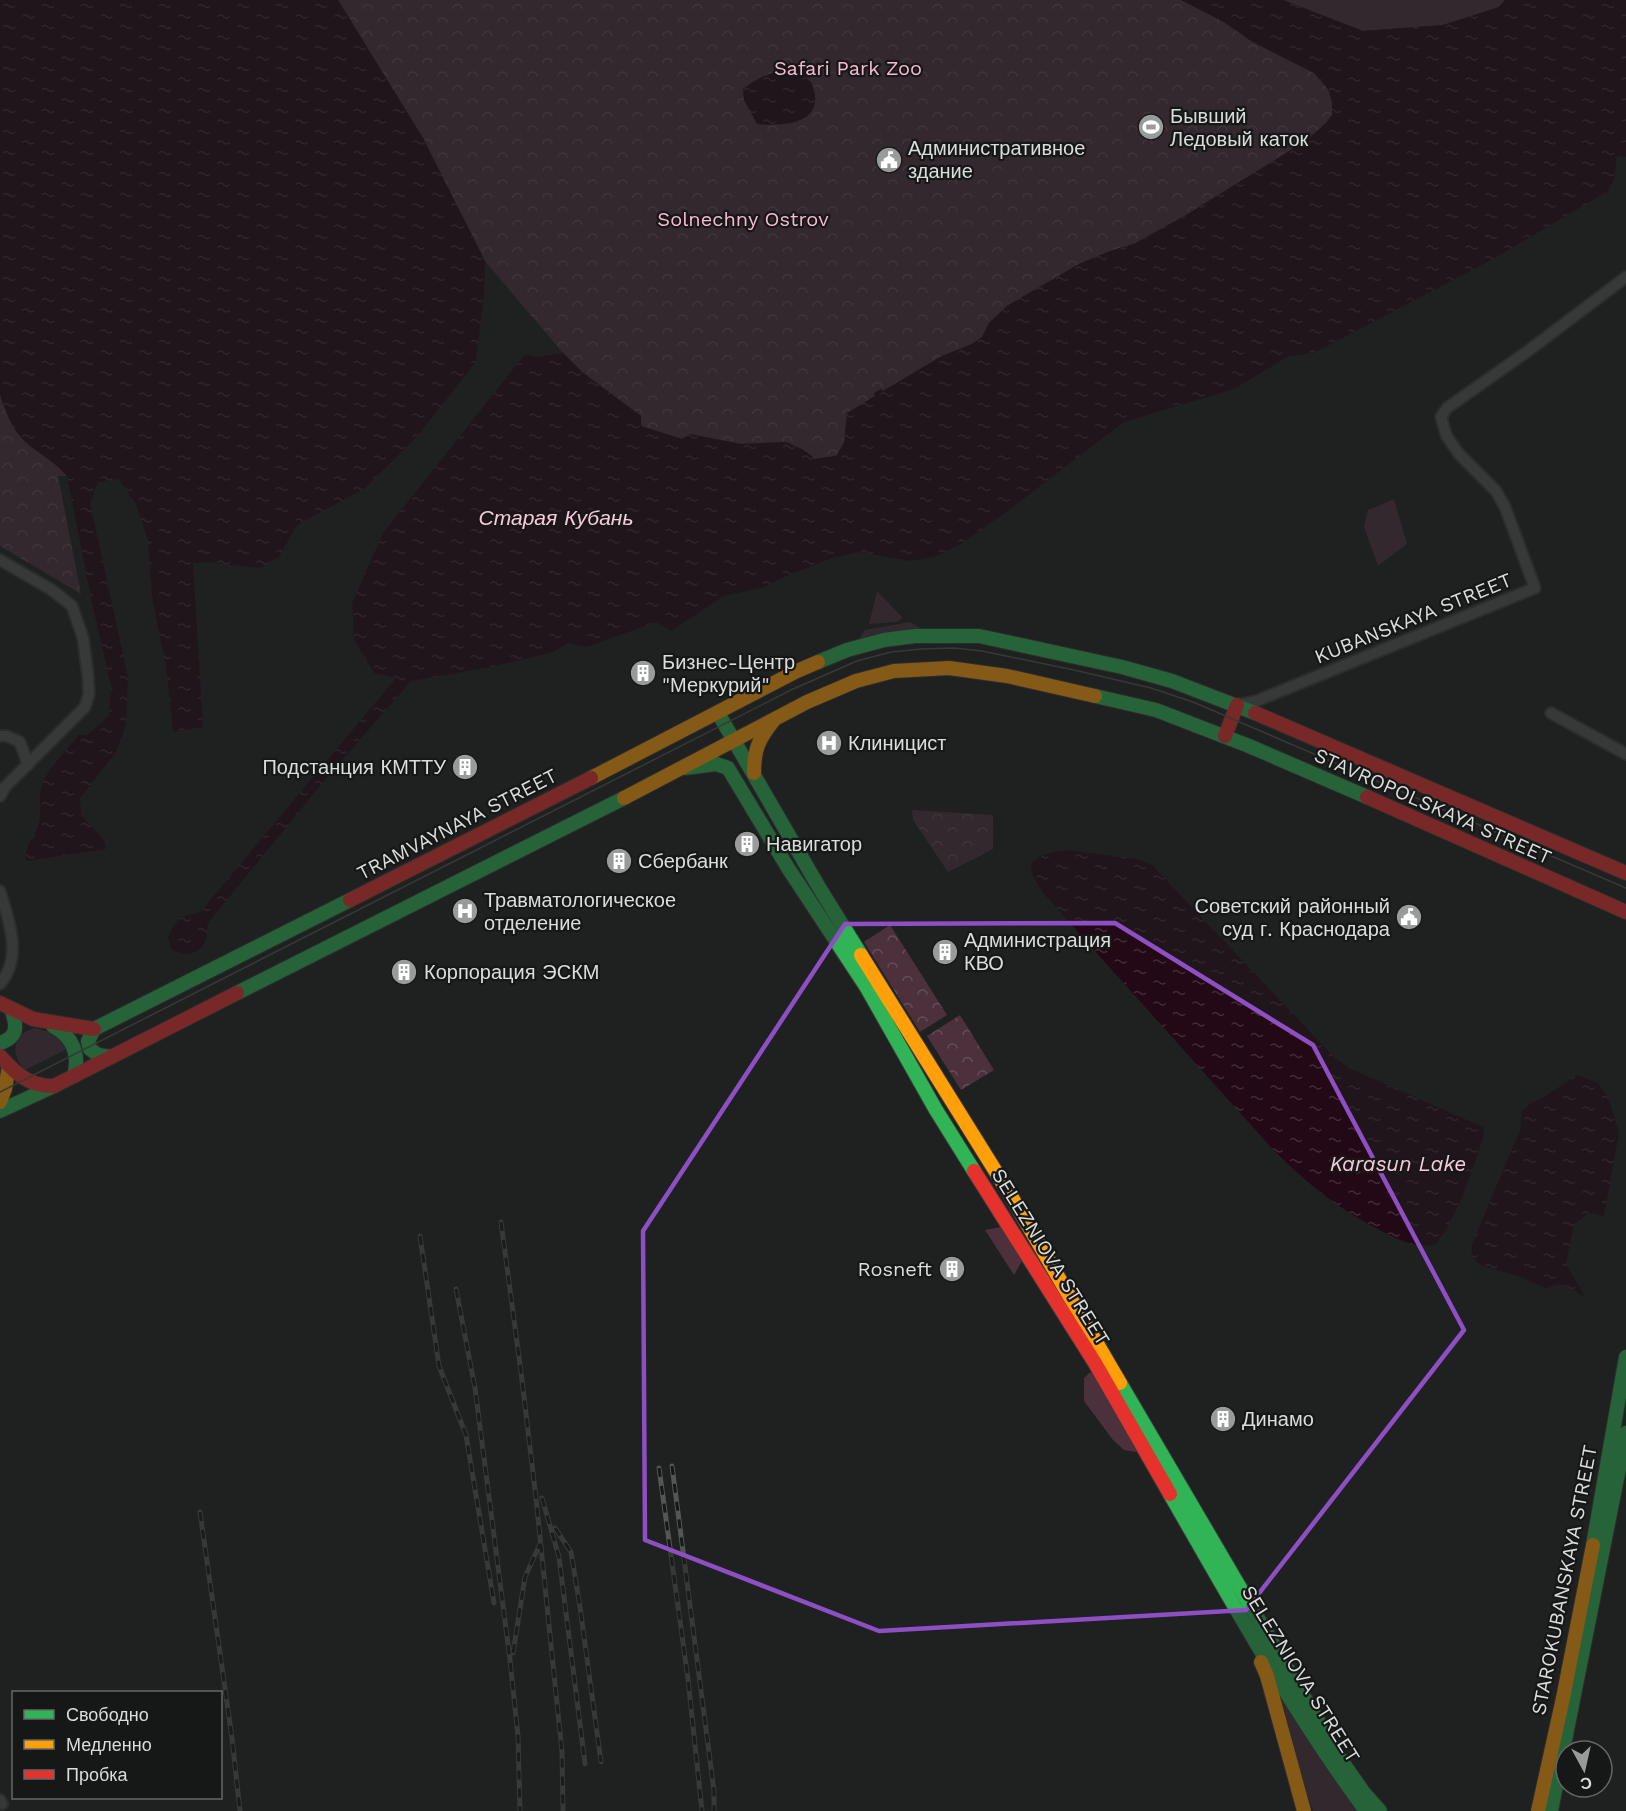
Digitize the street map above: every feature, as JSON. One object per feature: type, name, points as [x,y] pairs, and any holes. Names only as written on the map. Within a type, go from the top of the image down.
[{"type":"main road","name":"STAVROPOLSKAYA STREET","points":[[884,640],[915,636],[979,636],[1172,681],[1237,705],[1626,873]]},
{"type":"main road","name":"TRAMVAYNAYA STREET","points":[[94,1029],[821,660],[884,640]]},
{"type":"main road","name":"STAVROPOLSKAYA STREET","points":[[774,719],[835,689],[894,671],[949,668],[1007,676],[1156,710],[1224,736],[1448,832],[1626,912]]},
{"type":"main road","points":[[1224,736],[1237,705]]},
{"type":"main road","name":"SELEZNIOVA STREET","points":[[718,713],[820,889],[995,1170],[1341,1760],[1380,1811]]},
{"type":"main road","points":[[0,1111],[111,1058],[774,719]]},
{"type":"main road","points":[[754,778],[753,752],[774,719]]},
{"type":"main road","name":"SELEZNIOVA STREET","points":[[678,769],[706,764],[728,768],[788,868],[867,988],[936,1110],[1095,1363],[1260,1651]]},
{"type":"main road","points":[[0,1003],[12,1011],[60,1029],[74,1044],[77,1058],[74,1076]]},
{"type":"main road","points":[[0,1042],[9,1040],[16,1030],[12,1011]]},
{"type":"main road","points":[[47,1023],[94,1029]]},
{"type":"main road","points":[[94,1029],[88,1035],[87,1042],[91,1051],[97,1056],[111,1058]]},
{"type":"main road","points":[[4,1061],[33,1085],[41,1088],[54,1086]]},
{"type":"main road","points":[[0,1102],[5,1089],[4,1061]]},
{"type":"main road","name":"STAROKUBANSKAYA STREET","points":[[1538,1811],[1552,1752],[1626,1357]]},
{"type":"main road","name":"STAROKUBANSKAYA STREET","points":[[1551,1811],[1626,1433]]},
{"type":"main road","points":[[1263,1630],[1260,1659],[1277,1688],[1304,1811]]},
{"type":"main road","name":"SELEZNIOVA STREET","points":[[1277,1688],[1366,1811]]},
{"type":"street","name":"KUBANSKAYA STREET","points":[[1237,705],[1256,701],[1535,588],[1505,507],[1496,491],[1465,460],[1446,435],[1441,417],[1447,408],[1528,351],[1626,277]]},
{"type":"street","points":[[0,560],[52,590],[72,606],[83,638],[89,694],[85,707],[5,787],[0,796]]},
{"type":"street","points":[[1551,713],[1626,754]]},
{"type":"street","points":[[0,736],[8,735],[20,742],[28,765]]},
{"type":"street","points":[[0,891],[12,928],[12,955],[8,974],[0,984]]},
{"type":"highlighted area","points":[[1115,923],[1313,1045],[1464,1330],[1246,1610],[879,1631],[645,1540],[643,1231],[845,924]]},
{"type":"green space","name":"Solnechny Ostrov","points":[[338,0],[1181,0],[1224,22],[1251,41],[1314,73],[1328,89],[1332,102],[1332,115],[1307,140],[1186,215],[1134,244],[1079,264],[1007,306],[989,323],[982,337],[972,344],[942,356],[847,413],[844,443],[836,456],[815,459],[804,450],[786,442],[741,444],[690,434],[682,439],[641,426],[641,416],[582,372],[563,353],[485,261],[423,138]]},
{"type":"green space","points":[[1283,0],[1505,0],[1499,7],[1443,25],[1363,31]]},
{"type":"green space","points":[[0,394],[3,405],[67,476],[58,476],[81,594],[0,546]]},
{"type":"green space","points":[[1394,499],[1407,544],[1378,566],[1364,527],[1368,510]]},
{"type":"green space","points":[[877,591],[903,618],[896,622],[869,624]]},
{"type":"green space","points":[[910,622],[924,630],[858,640],[865,630]]},
{"type":"green space","points":[[912,810],[993,815],[993,849],[948,872],[913,820]]},
{"type":"green space","points":[[890,925],[947,1015],[920,1032],[864,942]]},
{"type":"green space","points":[[960,1015],[994,1070],[961,1090],[927,1036]]},
{"type":"green space","points":[[35,1028],[60,1035],[69,1048],[25,1070],[17,1058],[16,1045],[22,1035]]},
{"type":"green space","points":[[1001,1227],[1022,1261],[1014,1275],[985,1230]]},
{"type":"green space","points":[[1095,1372],[1139,1446],[1136,1452],[1124,1450],[1113,1440],[1084,1401],[1084,1378],[1089,1373]]},
{"type":"green space","points":[[1282,1688],[1356,1811],[1313,1811],[1274,1690]]},
{"type":"water","points":[[0,0],[338,0],[423,138],[485,261],[484,296],[476,362],[414,440],[364,489],[297,525],[279,557],[259,568],[208,562],[193,563],[203,727],[173,732],[166,666],[152,597],[148,540],[136,504],[118,479],[98,482],[90,503],[128,677],[126,725],[117,751],[80,798],[81,815],[104,840],[106,849],[26,861],[28,846],[39,821],[42,784],[53,765],[79,735],[87,735],[109,716],[111,686],[67,476],[19,435],[7,415],[0,394]]},
{"type":"water","name":"Старая Кубань","points":[[1181,0],[1283,0],[1363,31],[1443,25],[1499,7],[1505,0],[1626,0],[1626,157],[1617,156],[1614,179],[1608,191],[1495,258],[1314,353],[1289,356],[1234,389],[1124,422],[1005,513],[961,544],[934,557],[910,561],[859,552],[832,558],[765,587],[724,596],[671,631],[656,622],[587,647],[568,643],[553,652],[491,667],[411,681],[324,781],[208,923],[206,940],[202,947],[190,954],[172,950],[168,938],[176,922],[183,917],[200,912],[396,678],[374,673],[354,639],[352,603],[383,533],[525,354],[536,357],[563,353],[582,372],[641,416],[641,426],[682,439],[690,434],[741,444],[786,442],[804,450],[815,459],[836,456],[844,443],[847,413],[875,396],[874,393],[881,389],[883,391],[942,356],[972,344],[982,337],[989,323],[1007,306],[1079,264],[1134,244],[1186,215],[1307,140],[1326,123],[1332,115],[1332,102],[1328,89],[1314,73],[1251,41],[1224,22]]},
{"type":"water","points":[[800,68],[810,80],[815,96],[814,106],[810,113],[804,119],[795,122],[775,125],[757,124],[744,100],[743,89],[770,74]]},
{"type":"water","name":"Karasun Lake","points":[[1066,850],[1137,859],[1152,865],[1334,1057],[1349,1068],[1483,1127],[1484,1134],[1464,1192],[1451,1221],[1435,1245],[1405,1242],[1347,1211],[1293,1169],[1268,1144],[1042,892],[1032,874],[1031,864],[1043,855]]},
{"type":"water","name":"Karasun Lake","points":[[1577,1075],[1598,1083],[1608,1097],[1619,1133],[1604,1216],[1588,1213],[1574,1225],[1566,1264],[1586,1298],[1563,1285],[1547,1289],[1519,1276],[1482,1266],[1471,1257],[1472,1244],[1520,1130],[1522,1111]]},
{"type":"tram line","points":[[0,1092],[793,689],[857,661],[891,652],[954,648],[982,651],[1151,688],[1193,702],[1626,888]]},
{"type":"railway","points":[[501,1222],[536,1498],[562,1752],[563,1811]]},
{"type":"railway","points":[[420,1236],[439,1366],[466,1435],[494,1603]]},
{"type":"railway","points":[[456,1289],[475,1388],[510,1660],[518,1736],[520,1811]]},
{"type":"railway","points":[[672,1466],[714,1791],[714,1811]]},
{"type":"railway","points":[[659,1468],[688,1679],[702,1811]]},
{"type":"railway","points":[[542,1498],[559,1557],[585,1764]]},
{"type":"railway","points":[[200,1512],[240,1811]]},
{"type":"railway","points":[[555,1528],[571,1552],[601,1762]]},
{"type":"railway","points":[[513,1653],[525,1577],[540,1544]]},
{"type":"traffic: fast","points":[[818,662],[847,650],[884,640],[915,636],[979,636],[1122,667],[1172,681],[1255,713]]},
{"type":"traffic: fast","points":[[1095,696],[1156,710],[1249,746],[1367,797]]},
{"type":"traffic: fast","points":[[718,713],[861,955]]},
{"type":"traffic: fast","points":[[685,768],[716,764],[728,768],[788,868],[867,988],[936,1110],[974,1171]]},
{"type":"traffic: fast","points":[[237,993],[624,798]]},
{"type":"traffic: fast","points":[[111,1057],[98,1055],[90,1049],[88,1041],[94,1029],[350,900]]},
{"type":"traffic: fast","points":[[0,1043],[10,1038],[15,1031],[12,1011]]},
{"type":"traffic: fast","points":[[53,1026],[66,1035],[73,1047],[76,1060],[74,1076]]},
{"type":"traffic: fast","points":[[0,1111],[54,1086]]},
{"type":"traffic: fast","points":[[1593,1545],[1626,1357]]},
{"type":"traffic: fast","points":[[1120,1383],[1341,1760],[1380,1811]]},
{"type":"traffic: fast","points":[[1551,1811],[1626,1433]]},
{"type":"traffic: fast","points":[[1170,1494],[1288,1695],[1366,1811]]},
{"type":"traffic: slow","points":[[591,778],[818,662]]},
{"type":"traffic: slow","points":[[624,798],[807,702],[856,681],[894,671],[949,668],[1007,676],[1095,696]]},
{"type":"traffic: slow","points":[[754,773],[758,744],[774,720]]},
{"type":"traffic: slow","points":[[861,955],[1011,1196],[1120,1383]]},
{"type":"traffic: slow","points":[[0,1102],[9,1066]]},
{"type":"traffic: slow","points":[[1538,1811],[1593,1545]]},
{"type":"traffic: slow","points":[[1261,1662],[1267,1676],[1304,1811]]},
{"type":"traffic: jam","points":[[1225,736],[1237,705]]},
{"type":"traffic: jam","points":[[1255,713],[1626,873]]},
{"type":"traffic: jam","points":[[350,900],[591,778]]},
{"type":"traffic: jam","points":[[1367,797],[1626,912]]},
{"type":"traffic: jam","points":[[0,1056],[24,1078],[45,1086],[54,1086],[237,993]]},
{"type":"traffic: jam","points":[[0,1003],[33,1019],[94,1029]]},
{"type":"traffic: jam","points":[[974,1171],[1095,1363],[1170,1494]]},
{"type":"place","name":"Бывший Ледовый каток","points":[[1151,127]]},
{"type":"place","name":"Административное здание","points":[[889,160]]},
{"type":"place","name":"Бизнес-Центр \"Меркурий\"","points":[[643,673]]},
{"type":"place","name":"Клиницист","points":[[829,743]]},
{"type":"place","name":"Подстанция КМТТУ","points":[[465,767]]},
{"type":"place","name":"Навигатор","points":[[747,844]]},
{"type":"place","name":"Сбербанк","points":[[619,861]]},
{"type":"place","name":"Травматологическое отделение","points":[[465,911]]},
{"type":"place","name":"Советский районный суд г. Краснодара","points":[[1409,917]]},
{"type":"place","name":"Администрация КВО","points":[[945,952]]},
{"type":"place","name":"Корпорация ЭСКМ","points":[[404,972]]},
{"type":"place","name":"Rosneft","points":[[952,1269]]},
{"type":"place","name":"Динамо","points":[[1223,1419]]},
{"type":"park label","name":"Safari Park Zoo","points":[[848,68]]}]
